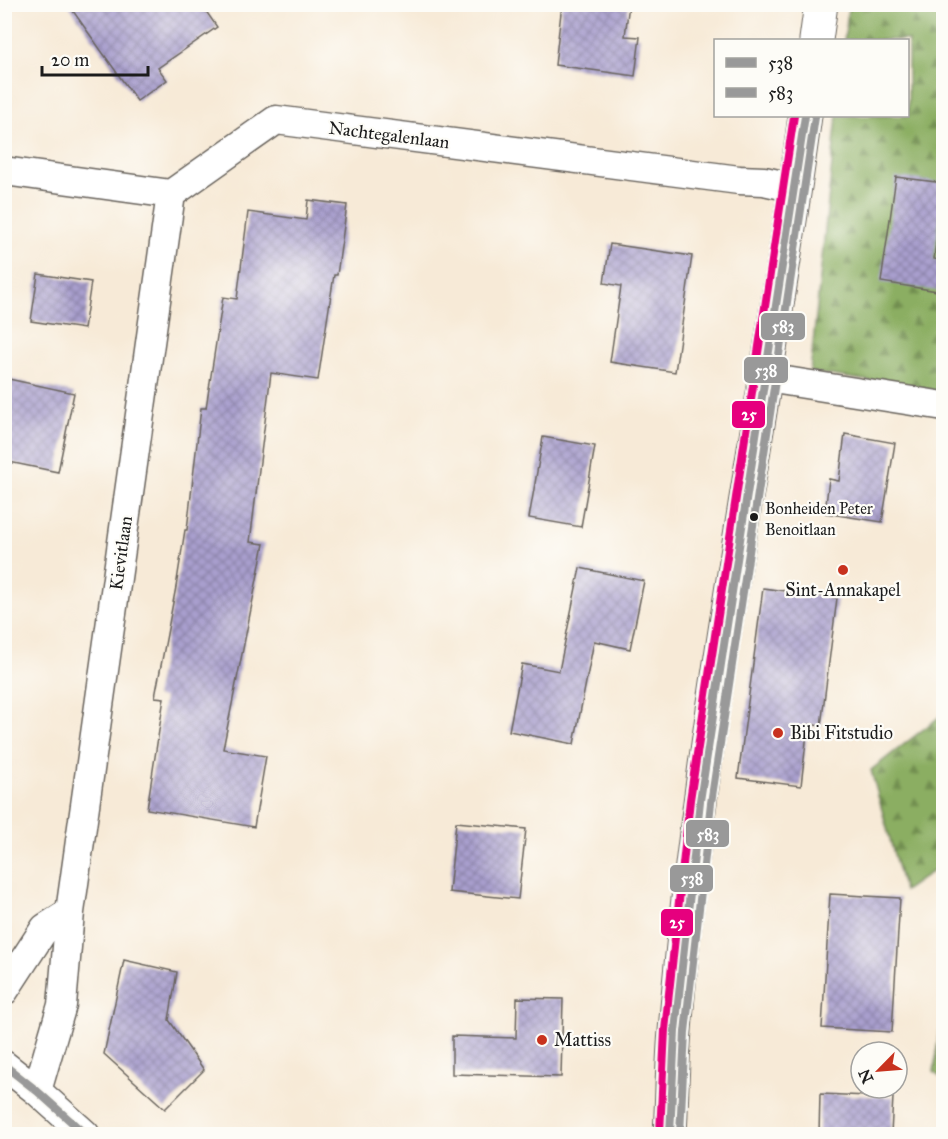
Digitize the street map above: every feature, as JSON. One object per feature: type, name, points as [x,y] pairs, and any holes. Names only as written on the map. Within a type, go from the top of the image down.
[{"type":"street","points":[[816,39],[821,4]]},
{"type":"street","points":[[670,1134],[675,1032],[698,821],[737,553],[806,117]]},
{"type":"street","name":"Nachtegalenlaan","points":[[171,194],[276,120],[739,180],[764,181],[796,188]]},
{"type":"street","points":[[4,171],[171,194]]},
{"type":"street","name":"Kievitlaan","points":[[37,1091],[62,1005],[70,912],[171,194]]},
{"type":"street","points":[[766,378],[944,405]]},
{"type":"street","points":[[4,991],[45,928],[70,912]]},
{"type":"street","points":[[4,1065],[85,1134]]},
{"type":"green space","points":[[849,5],[943,5],[943,392],[810,372],[837,117],[909,117],[909,39],[844,39]]},
{"type":"green space","points":[[943,714],[943,864],[904,891],[871,770]]},
{"type":"green space","points":[[943,1030],[943,1080],[934,1072],[939,1032]]},
{"type":"building","points":[[68,4],[201,4],[217,27],[158,68],[167,80],[137,101]]},
{"type":"building","points":[[562,4],[629,4],[625,36],[640,37],[635,76],[555,65]]},
{"type":"building","points":[[896,177],[944,183],[934,259],[944,261],[944,292],[881,282]]},
{"type":"building","points":[[308,200],[347,205],[318,380],[271,373],[250,542],[264,544],[223,749],[266,756],[254,827],[147,809],[164,698],[155,697],[185,530],[187,530],[201,408],[206,408],[223,297],[237,299],[248,212],[306,220]]},
{"type":"building","points":[[610,244],[692,256],[675,372],[610,362],[621,286],[604,283]]},
{"type":"building","points":[[38,274],[91,282],[84,329],[31,321]]},
{"type":"building","points":[[4,378],[74,393],[58,472],[4,461]]},
{"type":"building","points":[[845,434],[895,443],[882,522],[825,513],[829,479],[839,481]]},
{"type":"building","points":[[543,437],[595,446],[581,527],[529,518]]},
{"type":"building","points":[[580,568],[644,581],[630,649],[594,641],[574,744],[509,731],[522,664],[559,671]]},
{"type":"building","points":[[763,588],[837,598],[821,726],[808,724],[801,786],[738,778]]},
{"type":"building","points":[[456,822],[526,829],[518,899],[449,892]]},
{"type":"building","points":[[830,894],[900,898],[892,1032],[822,1028]]},
{"type":"building","points":[[124,960],[177,972],[169,1020],[204,1070],[165,1109],[104,1054]]},
{"type":"building","points":[[517,998],[563,999],[561,1077],[452,1074],[452,1036],[516,1038]]},
{"type":"building","points":[[820,1094],[849,1095],[849,1100],[893,1100],[891,1134],[819,1134]]},
{"type":"transit line","name":"25","points":[[660,1133],[665,1030],[690,800],[794,117]]},
{"type":"transit line","name":"538","points":[[670,1134],[675,1031],[700,801],[805,117]]},
{"type":"transit line","name":"583","points":[[680,1134],[685,1032],[711,803],[815,117]]},
{"type":"transit line","name":"538","points":[[4,1065],[85,1134]]},
{"type":"place","name":"Bonheiden Peter Benoitlaan","points":[[754,517]]},
{"type":"place","name":"Sint-Annakapel","points":[[843,570]]},
{"type":"place","name":"Bibi Fitstudio","points":[[778,733]]},
{"type":"place","name":"Mattiss","points":[[542,1040]]}]
